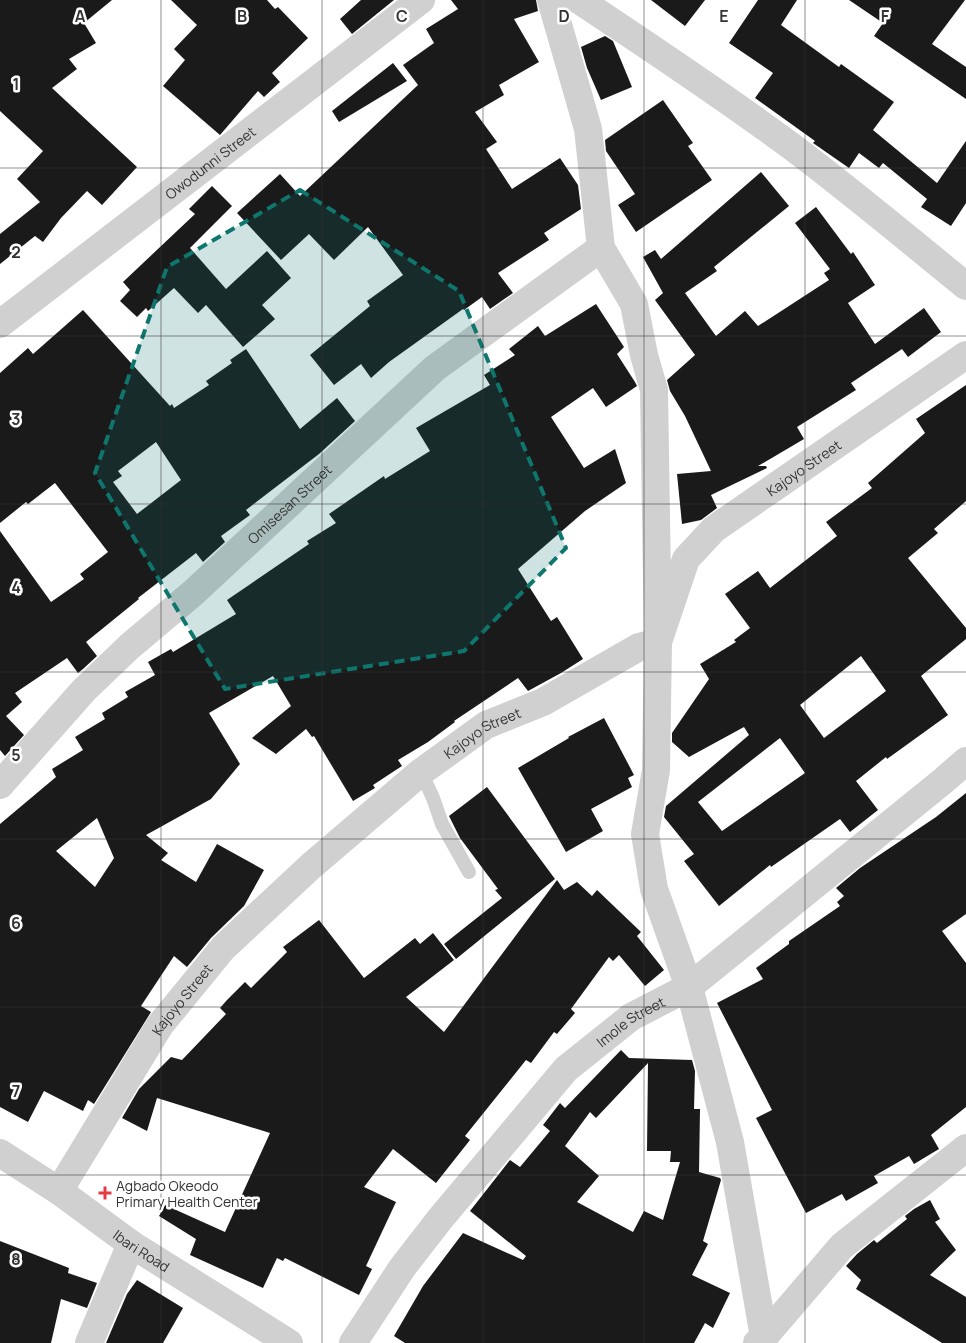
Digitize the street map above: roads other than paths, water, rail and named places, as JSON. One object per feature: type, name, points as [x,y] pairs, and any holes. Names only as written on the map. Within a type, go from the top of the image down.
[{"type":"street","name":"Owodunni Street","points":[[0,324],[421,0]]},
{"type":"street","points":[[551,0],[588,129],[601,248],[634,304],[644,355],[654,390],[658,642],[656,770],[645,834],[654,889],[689,987],[730,1142],[761,1340]]},
{"type":"street","points":[[579,0],[675,64],[792,147],[966,286]]},
{"type":"street","name":"Omisesan Street","points":[[0,786],[84,690],[435,368],[601,248]]},
{"type":"street","name":"Kajoyo Street","points":[[59,1191],[160,1025],[223,948],[311,866],[421,772],[486,726],[543,702],[639,648],[658,642],[686,559],[714,529],[966,355]]},
{"type":"street","name":"Imole Street","points":[[353,1343],[402,1268],[440,1219],[566,1069],[631,1017],[689,987],[944,781],[966,761]]},
{"type":"street","points":[[761,1340],[842,1246],[966,1148]]},
{"type":"street","name":"Ibari Road","points":[[0,1153],[59,1191],[131,1244],[289,1343]]},
{"type":"street","points":[[89,1343],[131,1244]]},
{"type":"lane","points":[[421,772],[442,824],[469,872]]},
{"type":"place","name":"Agbado Okeodo Primary Health Center","points":[[105,1193]]}]
